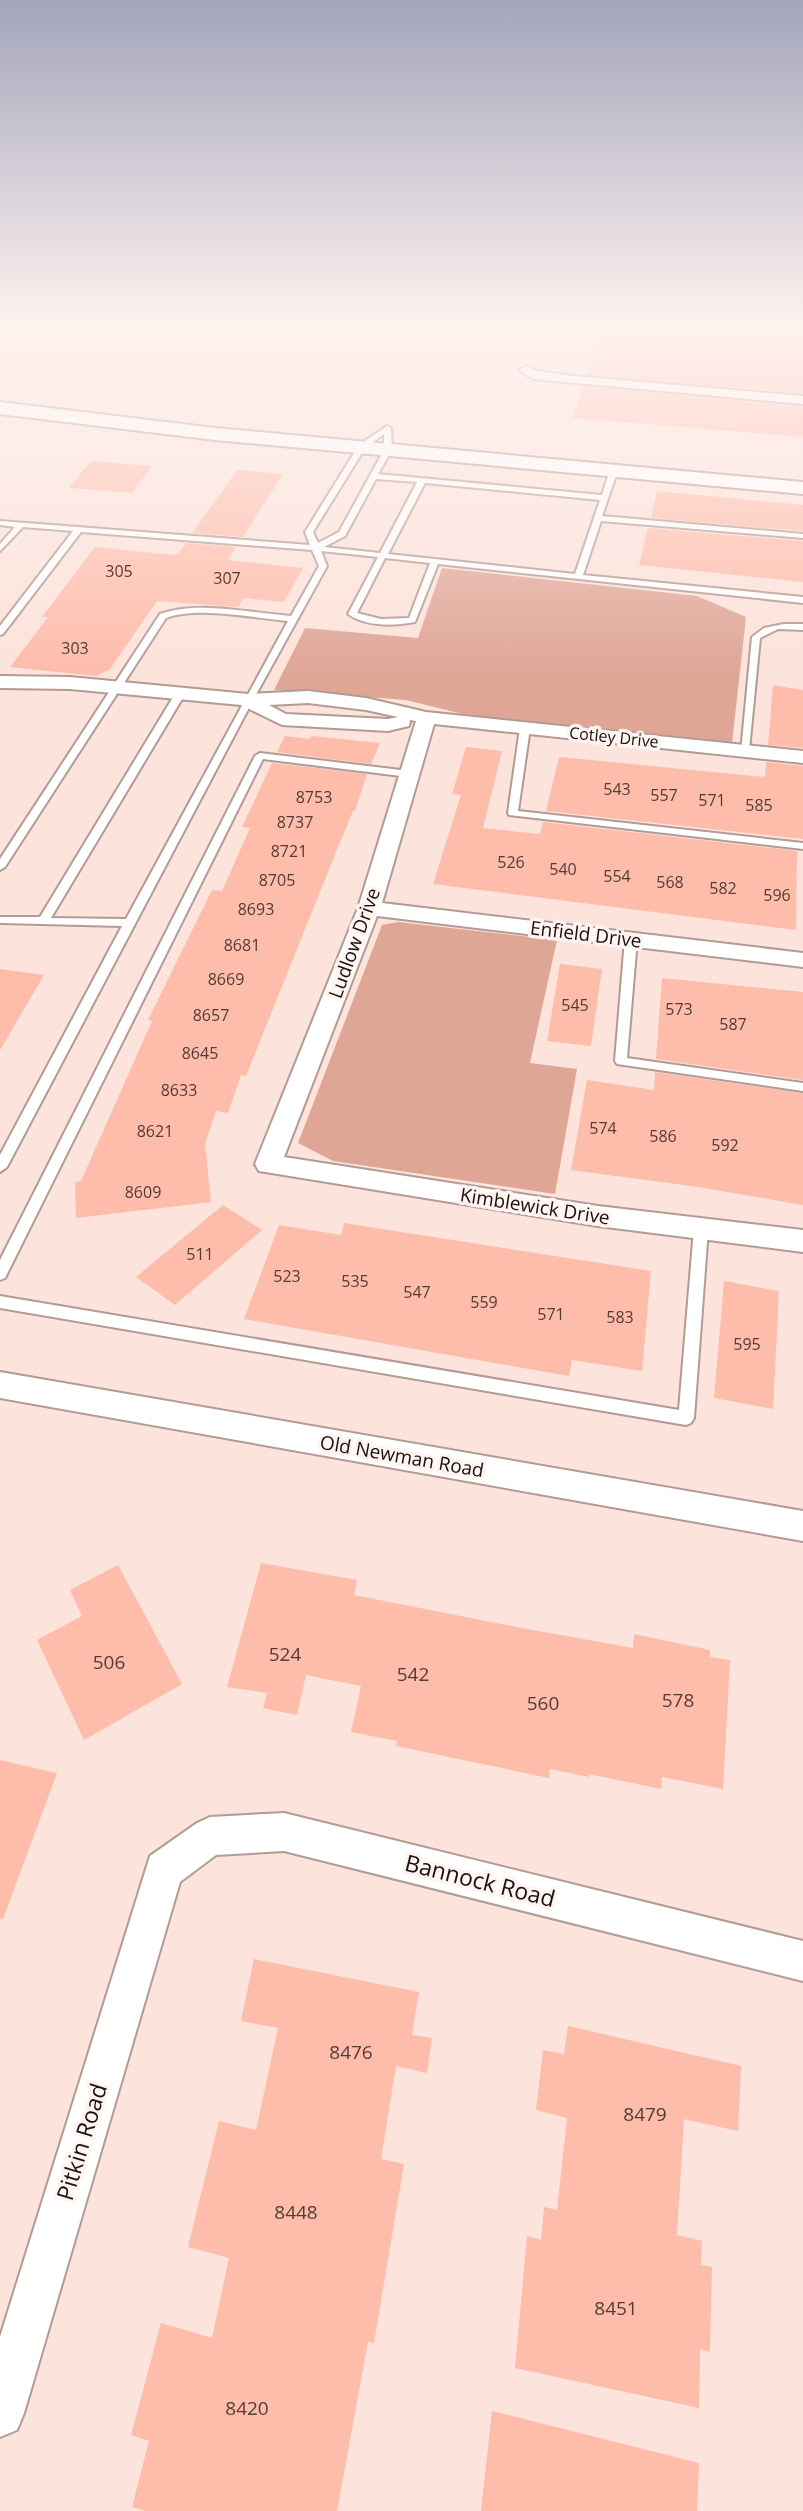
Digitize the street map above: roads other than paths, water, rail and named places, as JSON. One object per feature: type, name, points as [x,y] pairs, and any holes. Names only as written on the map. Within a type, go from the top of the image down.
[{"type":"main road","points":[[300,441],[803,488]]},
{"type":"street","points":[[0,681],[248,700]]},
{"type":"street","name":"Cotley Drive","points":[[248,700],[282,719],[388,725],[426,718],[803,757]]},
{"type":"street","name":"Ludlow Drive","points":[[268,1164],[369,908],[426,718]]},
{"type":"street","name":"Enfield Drive","points":[[369,908],[803,960]]},
{"type":"street","name":"Kimblewick Drive","points":[[268,1164],[597,1216],[803,1241]]},
{"type":"street","name":"Old Newman Road","points":[[0,1385],[803,1526]]},
{"type":"street","name":"Bannock Road","points":[[164,1870],[211,1836],[284,1832],[803,1961]]},
{"type":"street","name":"Pitkin Road","points":[[0,2413],[164,1870]]},
{"type":"lane","points":[[0,1167],[248,700],[323,566],[309,533],[362,447],[372,441]]},
{"type":"lane","points":[[315,548],[342,534],[390,441]]},
{"type":"lane","points":[[578,577],[614,471]]},
{"type":"lane","points":[[373,476],[605,498]]},
{"type":"lane","points":[[422,481],[352,614],[365,620],[393,623],[412,620],[435,561]]},
{"type":"lane","points":[[598,517],[803,536]]},
{"type":"lane","points":[[0,523],[315,548],[803,600]]},
{"type":"lane","points":[[0,549],[21,524]]},
{"type":"lane","points":[[0,632],[79,529]]},
{"type":"lane","points":[[0,867],[163,616],[177,611],[194,610],[293,619]]},
{"type":"lane","points":[[744,750],[756,637],[765,629],[786,625],[803,627]]},
{"type":"lane","points":[[43,921],[180,694]]},
{"type":"lane","points":[[524,729],[513,813],[803,846]]},
{"type":"lane","points":[[0,1274],[260,756],[409,774]]},
{"type":"lane","points":[[0,919],[130,923]]},
{"type":"lane","points":[[631,939],[621,1061],[803,1087]]},
{"type":"lane","points":[[0,1302],[686,1418],[701,1229]]}]
